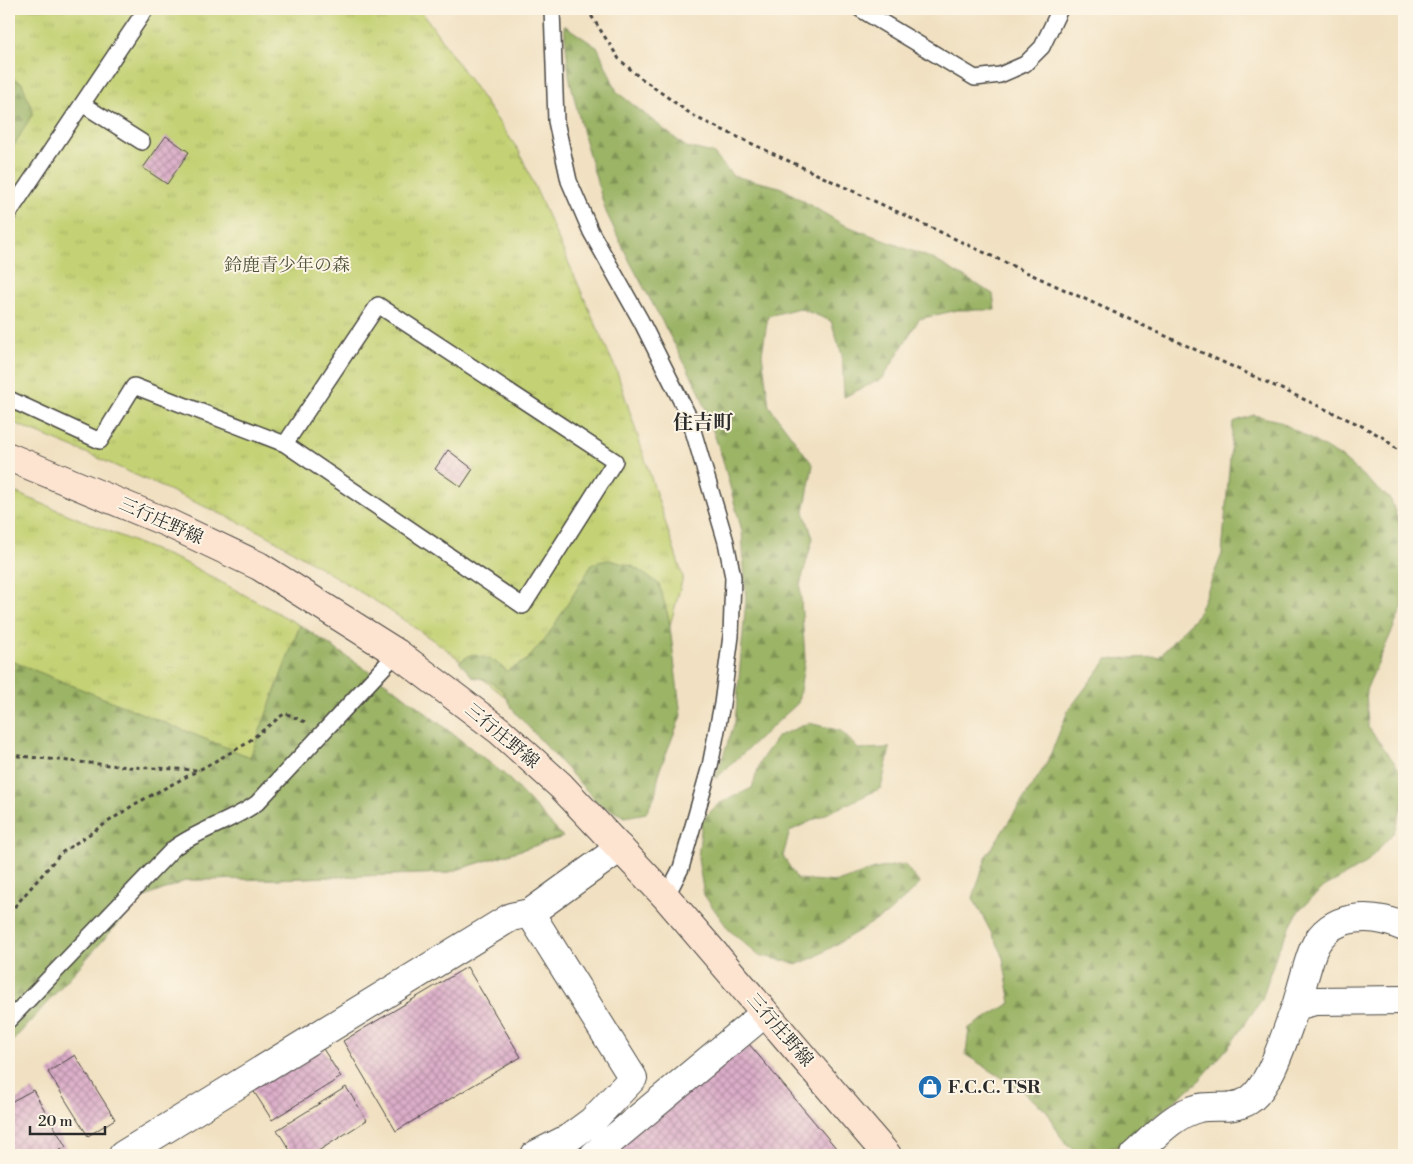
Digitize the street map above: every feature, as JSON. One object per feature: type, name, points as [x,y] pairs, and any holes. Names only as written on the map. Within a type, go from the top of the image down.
[{"type":"main road","name":"三行庄野線","points":[[9,457],[168,523],[260,566],[396,652],[500,731],[561,786],[666,897],[887,1155]]},
{"type":"street","points":[[123,1155],[510,917],[530,913],[620,848]]},
{"type":"street","points":[[530,913],[633,1078],[592,1121],[569,1138],[535,1155]]},
{"type":"street","points":[[1134,1155],[1176,1118],[1199,1108],[1231,1107],[1249,1101],[1266,1082],[1296,1006],[1314,948],[1325,934],[1344,919],[1359,917],[1404,927]]},
{"type":"street","points":[[1296,1006],[1315,1002],[1404,1000]]},
{"type":"street","points":[[594,1155],[765,1013]]},
{"type":"lane","points":[[9,213],[146,9]]},
{"type":"lane","points":[[552,9],[556,121],[569,181],[591,232],[641,321],[689,417],[721,522],[733,577],[730,636],[722,704],[710,766],[681,868],[666,897]]},
{"type":"lane","points":[[860,9],[975,78],[1000,75],[1024,64],[1042,47],[1060,9]]},
{"type":"lane","points":[[82,104],[142,142]]},
{"type":"lane","points":[[9,399],[100,441],[134,386],[285,444],[523,606],[615,461],[378,305],[285,444]]},
{"type":"lane","points":[[9,1020],[174,848],[205,829],[243,813],[257,803],[396,652]]},
{"type":"path","points":[[587,9],[619,59],[638,76],[695,117],[1015,268],[1360,425],[1384,438],[1404,456]]},
{"type":"path","points":[[9,913],[62,853],[135,804],[244,744],[285,713],[325,730]]},
{"type":"path","points":[[9,755],[129,767],[199,770]]},
{"type":"green space","name":"鈴鹿青少年の森","points":[[9,9],[420,9],[519,151],[617,372],[683,577],[622,805],[546,730],[446,649],[380,604],[265,534],[96,457],[9,421]]},
{"type":"green space","points":[[564,25],[598,48],[617,92],[686,147],[713,153],[733,176],[780,187],[842,224],[933,259],[993,294],[995,310],[957,310],[919,319],[883,378],[844,397],[842,355],[831,321],[799,308],[768,316],[762,354],[769,406],[813,465],[804,512],[813,538],[800,585],[805,658],[798,703],[715,779],[735,722],[746,599],[742,531],[722,457],[699,390],[629,260],[606,212],[584,138],[569,76]]},
{"type":"green space","points":[[9,77],[22,83],[33,113],[9,154]]},
{"type":"green space","points":[[1254,415],[1279,421],[1341,457],[1391,500],[1404,537],[1404,604],[1366,690],[1368,727],[1404,775],[1404,799],[1394,832],[1364,865],[1324,887],[1299,910],[1277,952],[1262,999],[1230,1045],[1200,1080],[1120,1146],[1081,1155],[1063,1141],[1047,1111],[1017,1087],[966,1055],[969,1028],[1011,1003],[1002,953],[973,898],[987,855],[1047,763],[1068,711],[1107,659],[1159,657],[1198,614],[1222,554],[1233,422]]},
{"type":"green space","points":[[9,490],[188,564],[296,623],[399,692],[505,775],[563,837],[446,873],[187,880],[140,899],[9,1033]]},
{"type":"green space","points":[[609,560],[632,566],[659,584],[669,619],[681,716],[660,769],[655,795],[646,813],[625,817],[599,804],[512,709],[503,691],[488,680],[473,677],[459,662],[472,654],[494,661],[507,671],[527,660],[549,634],[593,563]]},
{"type":"green space","points":[[300,625],[399,692],[505,775],[563,837],[446,873],[187,880],[140,899],[9,1045],[9,660],[250,757]]},
{"type":"green space","points":[[809,723],[841,731],[858,749],[890,748],[881,788],[790,831],[783,856],[797,879],[837,882],[875,869],[904,864],[920,884],[887,914],[815,957],[798,964],[758,955],[729,930],[704,895],[698,859],[702,820],[718,804],[752,788],[761,760],[778,736]]},
{"type":"building","points":[[166,136],[189,152],[167,184],[143,168]]},
{"type":"building","points":[[448,450],[473,469],[461,487],[435,469]]},
{"type":"building","points":[[467,967],[521,1057],[396,1131],[343,1041]]},
{"type":"building","points":[[744,1038],[842,1155],[603,1155]]},
{"type":"building","points":[[320,1044],[341,1077],[272,1120],[251,1087]]},
{"type":"building","points":[[75,1055],[115,1119],[88,1136],[48,1072]]},
{"type":"building","points":[[346,1087],[367,1120],[312,1155],[293,1155],[277,1130]]},
{"type":"building","points":[[33,1090],[66,1147],[51,1155],[9,1155],[9,1103]]},
{"type":"place","name":"F.C.C. TSR","points":[[930,1087]]},
{"type":"district","name":"住吉町","points":[[703,423]]}]
